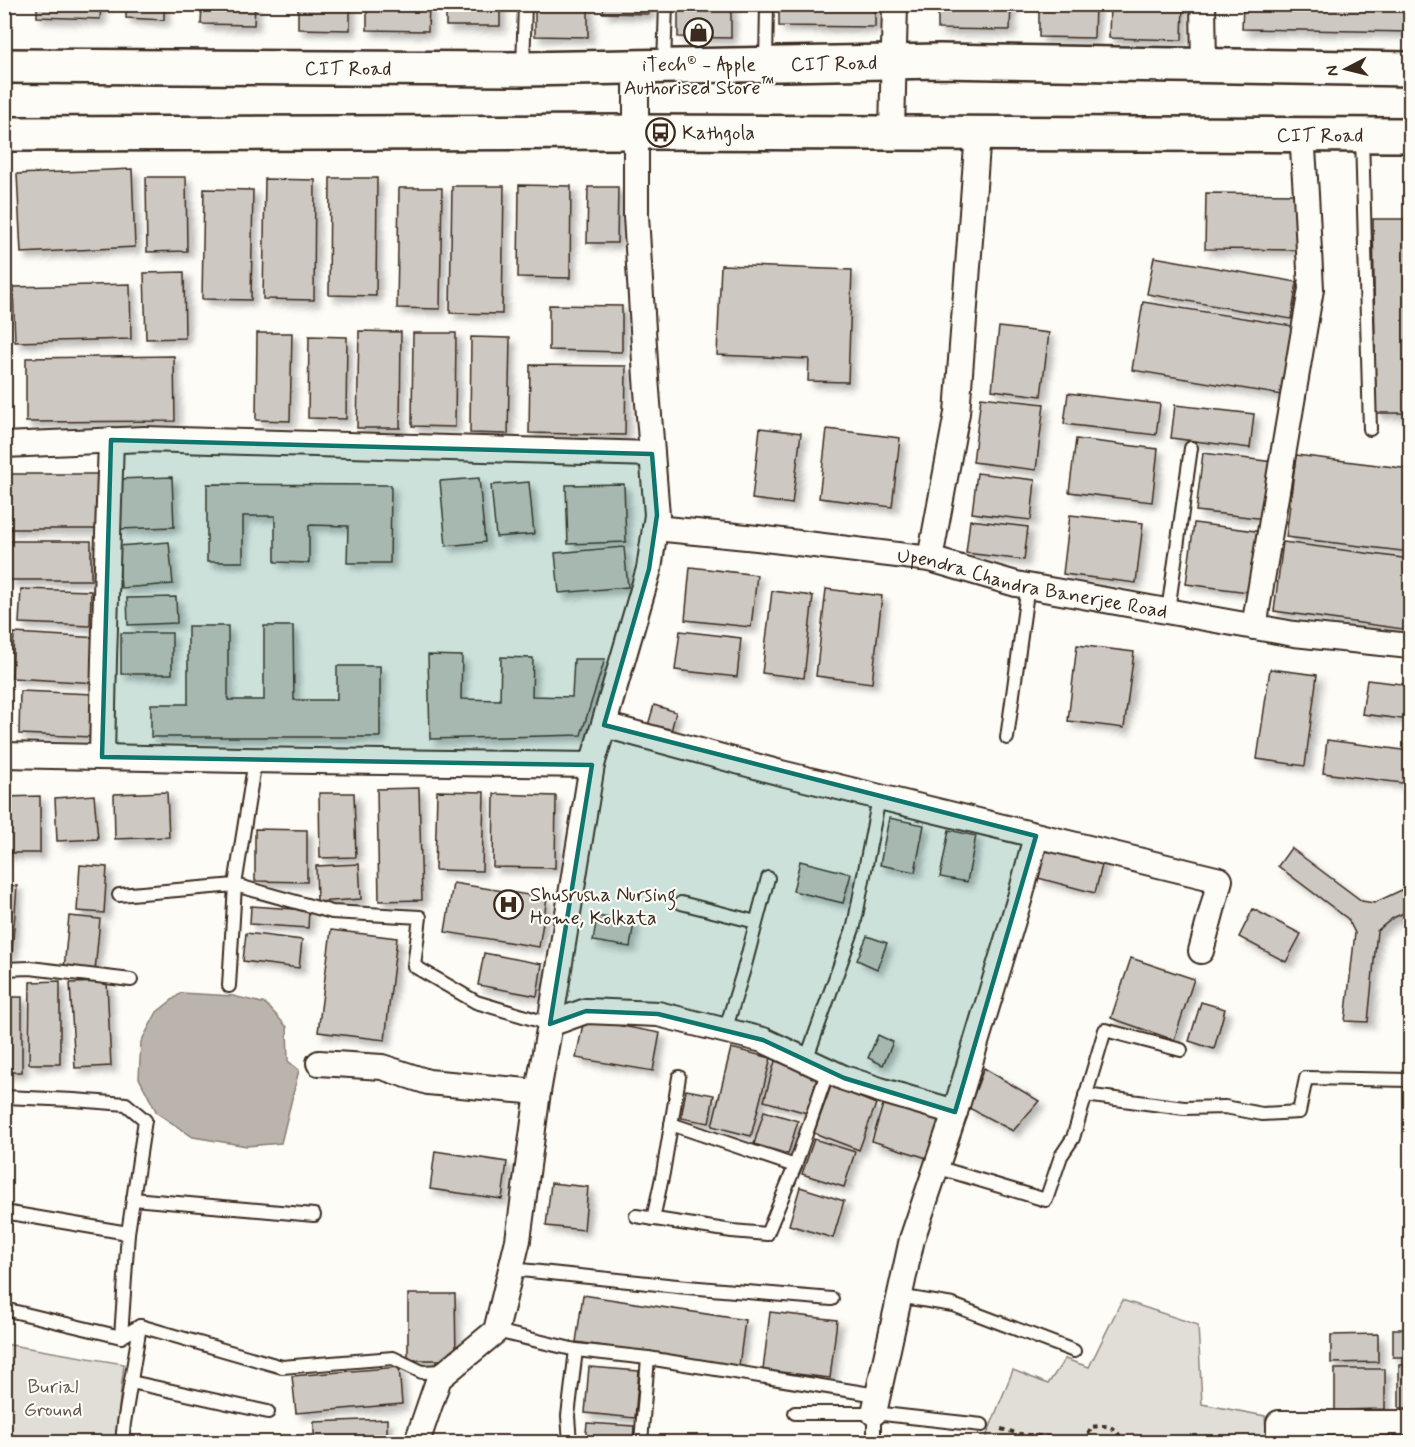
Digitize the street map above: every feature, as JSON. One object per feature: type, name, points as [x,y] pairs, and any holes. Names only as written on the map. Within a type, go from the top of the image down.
[{"type":"main road","name":"CIT Road","points":[[4,66],[523,69],[964,62],[1410,69]]},
{"type":"main road","name":"CIT Road","points":[[4,134],[892,132],[1410,135]]},
{"type":"street","points":[[892,132],[895,4]]},
{"type":"street","points":[[1203,4],[1204,66]]},
{"type":"street","points":[[417,1443],[439,1378],[496,1331],[518,1240],[538,1092],[592,765],[649,569],[657,515],[636,216],[636,132],[650,67]]},
{"type":"street","points":[[930,559],[957,413],[978,133]]},
{"type":"street","points":[[1254,627],[1311,289],[1302,134]]},
{"type":"street","points":[[102,757],[111,440]]},
{"type":"street","points":[[4,445],[167,440],[652,454]]},
{"type":"street","name":"Upendra Chandra Banerjee Road","points":[[655,528],[930,559],[1016,584],[1294,634],[1410,646]]},
{"type":"street","points":[[604,725],[879,798],[1220,880],[1201,951]]},
{"type":"street","points":[[4,754],[592,765]]},
{"type":"street","points":[[876,1404],[912,1239],[955,1112],[1021,894],[1036,836]]},
{"type":"street","points":[[550,1024],[586,1011],[658,1014],[763,1040],[844,1077],[955,1112]]},
{"type":"street","points":[[319,1063],[382,1067],[428,1082],[538,1092]]},
{"type":"street","points":[[1280,1443],[1279,1423],[1410,1423]]},
{"type":"lane","points":[[523,69],[525,4]]},
{"type":"lane","points":[[650,67],[666,4]]},
{"type":"lane","points":[[766,65],[767,4]]},
{"type":"lane","points":[[1362,134],[1370,429]]},
{"type":"lane","points":[[1168,611],[1191,448]]},
{"type":"lane","points":[[1007,738],[1028,585]]},
{"type":"lane","points":[[229,986],[235,885],[255,760]]},
{"type":"lane","points":[[636,1216],[767,1234],[795,1166],[817,1065],[855,926],[879,798]]},
{"type":"lane","points":[[725,1031],[768,878]]},
{"type":"lane","points":[[119,895],[235,885],[332,912],[420,917],[414,966],[476,1002],[550,1024]]},
{"type":"lane","points":[[681,903],[756,922]]},
{"type":"lane","points":[[4,969],[30,968],[131,980]]},
{"type":"lane","points":[[936,1167],[1046,1200],[1061,1156],[1073,1138],[1105,1030],[1180,1050]]},
{"type":"lane","points":[[653,1219],[679,1077]]},
{"type":"lane","points":[[1085,1095],[1184,1108],[1225,1107],[1262,1114],[1299,1112],[1306,1078],[1410,1080]]},
{"type":"lane","points":[[4,1097],[126,1104],[146,1120],[128,1233],[121,1337]]},
{"type":"lane","points":[[671,1124],[795,1166]]},
{"type":"lane","points":[[133,1199],[314,1215]]},
{"type":"lane","points":[[4,1212],[128,1233]]},
{"type":"lane","points":[[511,1269],[832,1299]]},
{"type":"lane","points":[[898,1296],[953,1305],[1074,1351]]},
{"type":"lane","points":[[4,1309],[121,1337],[140,1326],[282,1366],[393,1358],[422,1372],[448,1371]]},
{"type":"lane","points":[[122,1443],[140,1326]]},
{"type":"lane","points":[[496,1331],[576,1350],[648,1358],[982,1425]]},
{"type":"lane","points":[[570,1443],[568,1416],[576,1350]]},
{"type":"lane","points":[[641,1443],[648,1358]]},
{"type":"lane","points":[[131,1382],[268,1412]]},
{"type":"lane","points":[[795,1413],[876,1404]]},
{"type":"lane","points":[[874,1443],[876,1404]]},
{"type":"path","points":[[982,1425],[1020,1434],[1084,1442],[1092,1427],[1107,1425],[1117,1431],[1124,1443]]},
{"type":"highlighted area","points":[[111,440],[652,454],[657,515],[649,569],[604,725],[1036,836],[955,1112],[844,1078],[763,1040],[658,1014],[586,1011],[550,1024],[592,765],[102,757]]},
{"type":"green space","points":[[1122,1300],[1198,1325],[1202,1404],[1265,1416],[1267,1442],[984,1442],[1013,1370],[1048,1384],[1065,1359],[1089,1367]]},
{"type":"green space","name":"Burial Ground","points":[[5,1345],[124,1364],[115,1442],[5,1442]]},
{"type":"shaded area","points":[[181,993],[233,996],[266,1004],[287,1027],[288,1061],[299,1070],[281,1143],[247,1146],[193,1137],[157,1113],[139,1078],[141,1042],[157,1012]]},
{"type":"building","points":[[37,4],[101,4],[100,19],[37,17]]},
{"type":"building","points":[[126,4],[164,4],[164,20],[126,18]]},
{"type":"building","points":[[202,4],[255,4],[254,25],[201,24]]},
{"type":"building","points":[[298,4],[350,4],[350,30],[298,29]]},
{"type":"building","points":[[367,4],[429,4],[428,31],[367,30]]},
{"type":"building","points":[[446,4],[500,4],[500,26],[446,26]]},
{"type":"building","points":[[535,4],[588,4],[588,37],[535,36]]},
{"type":"building","points":[[604,4],[650,4],[649,14],[603,13]]},
{"type":"building","points":[[678,4],[731,4],[731,38],[678,37]]},
{"type":"building","points":[[779,4],[875,4],[875,27],[779,26]]},
{"type":"building","points":[[938,4],[1011,4],[1010,30],[938,29]]},
{"type":"building","points":[[1039,4],[1095,4],[1094,38],[1039,37]]},
{"type":"building","points":[[1110,4],[1183,4],[1182,40],[1109,38]]},
{"type":"building","points":[[1243,4],[1410,4],[1410,32],[1242,29]]},
{"type":"building","points":[[132,169],[135,247],[21,253],[17,174]]},
{"type":"building","points":[[146,177],[186,177],[187,251],[147,252]]},
{"type":"building","points":[[330,178],[377,178],[376,296],[329,295]]},
{"type":"building","points":[[265,179],[315,180],[314,300],[263,299]]},
{"type":"building","points":[[519,185],[571,186],[570,278],[518,277]]},
{"type":"building","points":[[452,186],[504,186],[502,314],[450,313]]},
{"type":"building","points":[[588,187],[618,187],[617,243],[587,243]]},
{"type":"building","points":[[399,188],[442,188],[440,309],[397,308]]},
{"type":"building","points":[[204,189],[253,190],[251,300],[202,299]]},
{"type":"building","points":[[1206,193],[1299,194],[1299,250],[1205,249]]},
{"type":"building","points":[[1373,219],[1410,219],[1410,413],[1376,413]]},
{"type":"building","points":[[1154,257],[1297,282],[1291,319],[1147,294]]},
{"type":"building","points":[[721,265],[852,270],[848,382],[808,381],[809,359],[717,355]]},
{"type":"building","points":[[184,272],[185,338],[146,339],[144,273]]},
{"type":"building","points":[[130,284],[131,339],[15,342],[13,287]]},
{"type":"building","points":[[1143,302],[1299,327],[1288,396],[1132,370]]},
{"type":"building","points":[[549,305],[622,306],[622,352],[549,350]]},
{"type":"building","points":[[999,327],[1049,333],[1041,396],[992,390]]},
{"type":"building","points":[[359,331],[401,332],[400,428],[357,428]]},
{"type":"building","points":[[257,333],[292,333],[290,421],[256,420]]},
{"type":"building","points":[[413,333],[456,333],[455,427],[412,426]]},
{"type":"building","points":[[309,336],[347,337],[346,419],[308,418]]},
{"type":"building","points":[[471,337],[510,338],[508,434],[470,433]]},
{"type":"building","points":[[174,356],[175,421],[26,422],[26,358]]},
{"type":"building","points":[[530,365],[626,366],[625,435],[529,433]]},
{"type":"building","points":[[1068,393],[1160,404],[1156,435],[1064,424]]},
{"type":"building","points":[[981,397],[1044,404],[1036,470],[973,462]]},
{"type":"building","points":[[1175,405],[1254,414],[1250,448],[1171,438]]},
{"type":"building","points":[[760,428],[801,433],[792,504],[752,499]]},
{"type":"building","points":[[827,429],[900,438],[892,507],[819,498]]},
{"type":"building","points":[[1076,439],[1158,449],[1152,502],[1069,492]]},
{"type":"building","points":[[1203,453],[1273,462],[1266,519],[1196,511]]},
{"type":"building","points":[[1296,455],[1410,469],[1410,552],[1286,537]]},
{"type":"building","points":[[977,473],[1035,480],[1031,520],[972,513]]},
{"type":"building","points":[[7,474],[101,474],[100,529],[7,529]]},
{"type":"building","points":[[172,477],[174,527],[119,529],[117,479]]},
{"type":"building","points":[[479,478],[485,542],[446,546],[440,481]]},
{"type":"building","points":[[529,482],[534,534],[496,537],[491,485]]},
{"type":"building","points":[[207,484],[391,485],[390,563],[347,563],[348,526],[309,525],[309,563],[275,562],[275,516],[243,516],[243,562],[207,562]]},
{"type":"building","points":[[624,484],[626,542],[568,544],[566,485]]},
{"type":"building","points":[[1070,515],[1143,523],[1136,583],[1063,574]]},
{"type":"building","points":[[970,520],[1028,527],[1024,560],[966,553]]},
{"type":"building","points":[[1194,523],[1263,532],[1256,593],[1186,584]]},
{"type":"building","points":[[8,541],[91,541],[91,580],[9,580]]},
{"type":"building","points":[[169,542],[173,584],[121,588],[118,546]]},
{"type":"building","points":[[1283,542],[1410,559],[1410,630],[1274,611]]},
{"type":"building","points":[[624,547],[628,587],[559,593],[555,553]]},
{"type":"building","points":[[690,567],[757,575],[751,627],[685,620]]},
{"type":"building","points":[[21,589],[91,591],[90,626],[19,623]]},
{"type":"building","points":[[826,589],[882,596],[872,683],[816,676]]},
{"type":"building","points":[[772,591],[813,596],[804,678],[762,673]]},
{"type":"building","points":[[176,597],[177,623],[128,625],[127,598]]},
{"type":"building","points":[[188,626],[228,626],[228,700],[264,700],[264,626],[293,626],[294,700],[337,700],[337,666],[380,666],[380,737],[151,737],[151,704],[188,704]]},
{"type":"building","points":[[680,631],[741,638],[737,677],[675,670]]},
{"type":"building","points":[[14,633],[100,638],[97,683],[12,678]]},
{"type":"building","points":[[121,633],[172,633],[172,674],[121,674]]},
{"type":"building","points":[[1077,645],[1134,652],[1124,728],[1068,721]]},
{"type":"building","points":[[428,655],[462,656],[461,699],[500,700],[501,657],[533,658],[532,696],[572,697],[574,659],[605,659],[581,735],[430,739]]},
{"type":"building","points":[[1270,669],[1317,675],[1305,766],[1257,759]]},
{"type":"building","points":[[1367,680],[1410,685],[1410,720],[1362,714]]},
{"type":"building","points":[[20,691],[94,694],[93,737],[19,734]]},
{"type":"building","points":[[654,705],[676,712],[669,739],[646,732]]},
{"type":"building","points":[[1327,740],[1410,751],[1410,784],[1323,773]]},
{"type":"building","points":[[419,788],[422,900],[379,901],[377,789]]},
{"type":"building","points":[[437,791],[484,792],[482,871],[435,870]]},
{"type":"building","points":[[167,792],[169,837],[115,839],[114,794]]},
{"type":"building","points":[[319,793],[354,793],[356,857],[320,858]]},
{"type":"building","points":[[494,794],[556,796],[555,868],[493,867]]},
{"type":"building","points":[[94,795],[98,839],[57,841],[55,798]]},
{"type":"building","points":[[40,796],[40,853],[4,853],[4,797]]},
{"type":"building","points":[[889,818],[924,825],[915,872],[880,865]]},
{"type":"building","points":[[255,829],[307,830],[307,882],[255,881]]},
{"type":"building","points":[[949,830],[976,836],[967,882],[940,877]]},
{"type":"building","points":[[1047,842],[1104,857],[1095,893],[1038,878]]},
{"type":"building","points":[[1291,848],[1362,901],[1374,903],[1410,886],[1410,910],[1393,918],[1377,931],[1368,1022],[1345,1021],[1355,933],[1348,919],[1278,866]]},
{"type":"building","points":[[800,861],[851,874],[843,903],[793,891]]},
{"type":"building","points":[[359,864],[361,899],[317,902],[316,866]]},
{"type":"building","points":[[80,865],[107,867],[104,913],[77,911]]},
{"type":"building","points":[[453,883],[547,898],[539,947],[445,932]]},
{"type":"building","points":[[4,885],[17,886],[12,953],[4,953]]},
{"type":"building","points":[[251,906],[309,910],[308,928],[250,924]]},
{"type":"building","points":[[1253,909],[1301,934],[1286,962],[1239,937]]},
{"type":"building","points":[[69,916],[100,919],[95,971],[64,969]]},
{"type":"building","points":[[597,916],[634,922],[630,947],[593,941]]},
{"type":"building","points":[[331,930],[397,938],[385,1040],[318,1032]]},
{"type":"building","points":[[246,933],[302,940],[299,968],[243,961]]},
{"type":"building","points":[[867,936],[887,943],[877,969],[857,960]]},
{"type":"building","points":[[484,953],[542,964],[537,996],[478,985]]},
{"type":"building","points":[[1131,958],[1194,979],[1174,1040],[1111,1018]]},
{"type":"building","points":[[60,981],[60,1064],[29,1064],[30,982]]},
{"type":"building","points":[[107,982],[111,1066],[75,1068],[70,983]]},
{"type":"building","points":[[4,997],[22,997],[22,1072],[4,1072]]},
{"type":"building","points":[[1201,1002],[1225,1009],[1214,1049],[1189,1041]]},
{"type":"building","points":[[584,1019],[660,1033],[653,1071],[576,1058]]},
{"type":"building","points":[[878,1035],[893,1042],[883,1065],[868,1058]]},
{"type":"building","points":[[731,1048],[771,1058],[751,1136],[712,1126]]},
{"type":"building","points":[[775,1061],[818,1074],[807,1113],[764,1101]]},
{"type":"building","points":[[984,1068],[1039,1101],[1013,1131],[969,1108]]},
{"type":"building","points":[[831,1086],[876,1104],[859,1150],[814,1133]]},
{"type":"building","points":[[686,1090],[714,1095],[709,1123],[681,1118]]},
{"type":"building","points":[[884,1101],[939,1118],[927,1158],[872,1141]]},
{"type":"building","points":[[764,1111],[798,1121],[788,1154],[754,1144]]},
{"type":"building","points":[[814,1139],[855,1152],[844,1187],[802,1174]]},
{"type":"building","points":[[435,1151],[507,1162],[502,1199],[430,1189]]},
{"type":"building","points":[[551,1183],[588,1187],[584,1230],[546,1226]]},
{"type":"building","points":[[800,1187],[844,1201],[833,1238],[789,1225]]},
{"type":"building","points":[[408,1294],[455,1294],[456,1360],[408,1360]]},
{"type":"building","points":[[583,1295],[745,1320],[739,1366],[576,1342]]},
{"type":"building","points":[[770,1312],[837,1320],[830,1378],[763,1370]]},
{"type":"building","points":[[1393,1329],[1410,1329],[1410,1357],[1393,1357]]},
{"type":"building","points":[[1378,1334],[1378,1362],[1331,1363],[1331,1335]]},
{"type":"building","points":[[1399,1365],[1410,1365],[1410,1408],[1399,1408]]},
{"type":"building","points":[[399,1367],[402,1404],[296,1413],[292,1376]]},
{"type":"building","points":[[589,1367],[639,1371],[635,1418],[585,1413]]},
{"type":"building","points":[[1335,1369],[1385,1369],[1385,1409],[1335,1410]]},
{"type":"building","points":[[387,1419],[387,1442],[314,1442],[314,1422]]},
{"type":"building","points":[[587,1423],[634,1426],[633,1442],[585,1442]]},
{"type":"place","name":"iTech® - Apple Authorised Store™","points":[[699,33]]},
{"type":"place","name":"Kathgola","points":[[661,132]]},
{"type":"place","name":"Shusrusha Nursing Home, Kolkata","points":[[509,905]]}]
